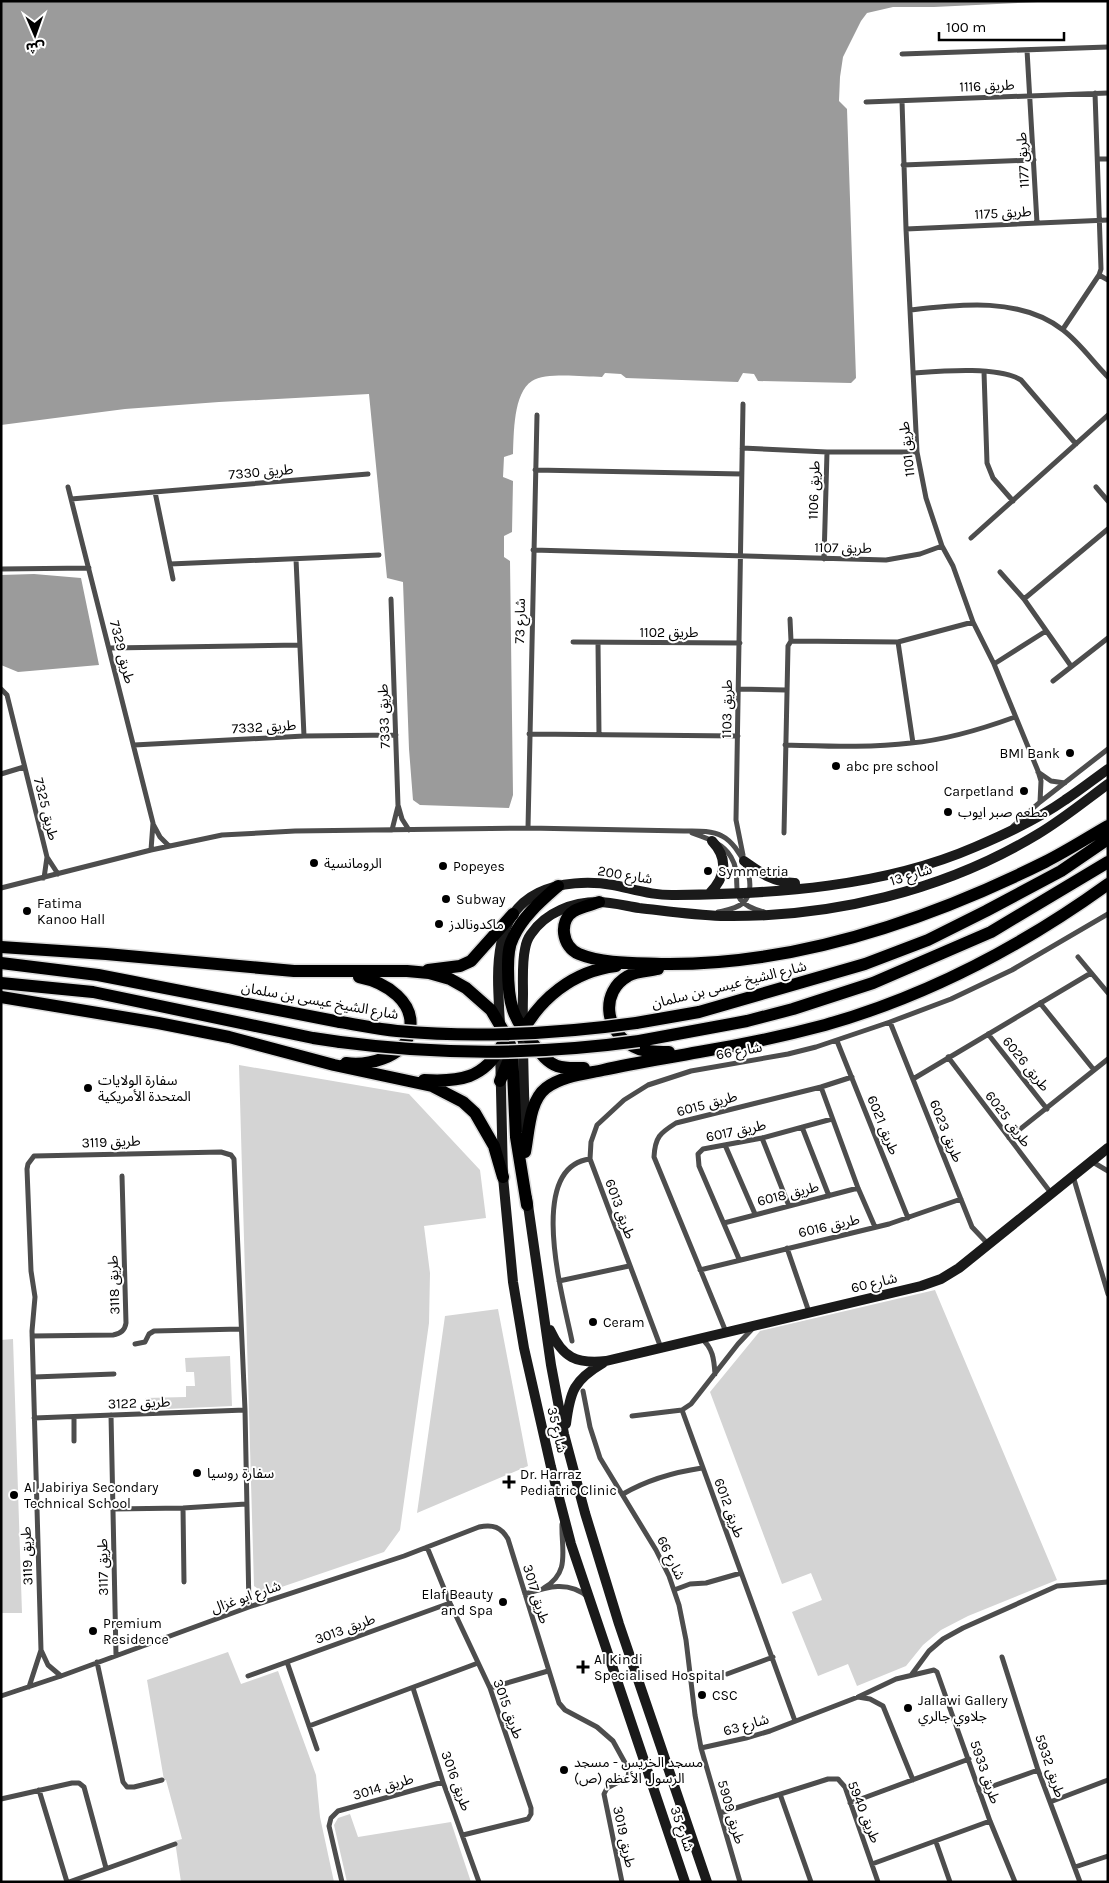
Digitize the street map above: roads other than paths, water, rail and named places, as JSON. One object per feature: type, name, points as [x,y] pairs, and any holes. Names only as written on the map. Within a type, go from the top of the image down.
[{"type":"highway","points":[[599,902],[573,911],[567,919],[563,928],[564,938],[569,947],[576,953],[588,957],[636,963],[680,964],[752,958],[810,948],[916,917],[984,891],[1029,870],[1108,826]]},
{"type":"highway","name":"شارع الشيخ عيسى بن سلمان","points":[[1,963],[98,975],[340,1022],[396,1030],[477,1034],[566,1031],[636,1023],[698,1012],[865,964],[928,940],[986,911],[1061,871],[1108,839]]},
{"type":"highway","points":[[1,983],[93,992],[313,1038],[379,1047],[464,1052],[553,1050],[639,1041],[793,1009],[873,983],[991,932],[1108,862]]},
{"type":"highway","points":[[558,886],[523,920],[513,937],[510,948],[508,994],[519,1013],[523,1031],[542,1055],[558,1066],[585,1068],[634,1063],[702,1052],[825,1025],[894,1002],[948,979],[1000,952],[1081,903],[1108,884]]},
{"type":"highway","points":[[1,947],[106,954],[294,971],[407,971],[460,966],[471,961],[513,914]]},
{"type":"highway","points":[[404,1080],[458,1080],[475,1074],[506,1050],[554,991],[576,977],[601,968],[636,963]]},
{"type":"highway","points":[[680,964],[630,975],[619,983],[612,991],[608,1003],[610,1016],[617,1034],[632,1046],[666,1052],[702,1052]]},
{"type":"highway","points":[[407,971],[429,973],[450,978],[466,988],[491,1010],[507,1037]]},
{"type":"highway","points":[[299,1056],[350,1063],[373,1061],[398,1049],[407,1040],[410,1033],[406,1007],[391,989],[373,980],[329,972]]},
{"type":"highway","points":[[1,997],[158,1023],[229,1037],[351,1069],[432,1086],[463,1102],[475,1113],[494,1146],[503,1177]]},
{"type":"highway","points":[[500,1081],[507,1037],[519,1013]]},
{"type":"highway","points":[[506,1050],[516,1137],[527,1205]]},
{"type":"highway","points":[[525,1152],[537,1098],[545,1089],[559,1080],[634,1063]]},
{"type":"street","points":[[902,54],[1108,47]]},
{"type":"street","name":"طريق 1177","points":[[1027,50],[1037,223]]},
{"type":"street","points":[[1063,329],[1099,275],[1102,263],[1095,93]]},
{"type":"street","name":"طريق 1116","points":[[866,102],[1108,93]]},
{"type":"street","name":"طريق 1101","points":[[902,101],[917,452],[926,498],[942,546],[952,566],[973,622],[994,664],[1038,771],[1041,781],[1040,802]]},
{"type":"street","points":[[1098,159],[1108,159]]},
{"type":"street","points":[[904,165],[1034,160]]},
{"type":"street","name":"طريق 1175","points":[[906,229],[1108,220]]},
{"type":"street","points":[[1099,275],[1108,280]]},
{"type":"street","points":[[911,310],[940,306],[997,306],[1034,314],[1063,329],[1108,377]]},
{"type":"street","points":[[984,372],[987,463],[993,478],[1013,501]]},
{"type":"street","points":[[913,373],[984,372],[1007,374],[1021,380],[1076,444]]},
{"type":"street","name":"طريق 1103","points":[[743,404],[736,820],[744,861]]},
{"type":"street","name":"شارع 73","points":[[528,828],[536,415]]},
{"type":"street","points":[[971,538],[1108,415]]},
{"type":"street","name":"طريق 1106","points":[[742,448],[827,452],[917,452]]},
{"type":"street","name":"طريق 1106","points":[[824,559],[827,452]]},
{"type":"street","points":[[535,470],[742,474]]},
{"type":"street","name":"طريق 7330","points":[[71,499],[368,474]]},
{"type":"street","name":"طريق 7329","points":[[68,487],[153,823],[160,837],[168,846]]},
{"type":"street","points":[[1096,487],[1108,501]]},
{"type":"street","points":[[155,492],[173,579]]},
{"type":"street","points":[[1024,600],[1108,529]]},
{"type":"street","name":"طريق 1107","points":[[741,557],[897,559],[920,554],[942,546]]},
{"type":"street","points":[[533,550],[741,557]]},
{"type":"street","points":[[170,564],[378,555]]},
{"type":"street","points":[[296,559],[304,736]]},
{"type":"street","points":[[1,570],[88,568]]},
{"type":"street","points":[[1000,572],[1024,600],[1072,666]]},
{"type":"street","name":"طريق 7333","points":[[390,599],[398,805],[402,819],[409,830]]},
{"type":"street","points":[[784,833],[786,690],[788,646],[791,641],[790,619]]},
{"type":"street","points":[[791,641],[898,642],[973,622]]},
{"type":"street","points":[[994,664],[1046,631]]},
{"type":"street","points":[[1052,681],[1108,638]]},
{"type":"street","name":"طريق 1102","points":[[573,642],[740,643]]},
{"type":"street","points":[[898,642],[913,743]]},
{"type":"street","points":[[598,643],[599,734]]},
{"type":"street","points":[[110,648],[299,645]]},
{"type":"street","name":"طريق 7325","points":[[1,689],[6,696],[47,856],[58,874]]},
{"type":"street","points":[[739,689],[786,690]]},
{"type":"street","points":[[785,745],[851,746],[913,743],[991,726],[1015,717]]},
{"type":"street","points":[[529,734],[738,736]]},
{"type":"street","name":"طريق 7332","points":[[134,745],[304,736],[396,735]]},
{"type":"street","points":[[1005,833],[1040,802],[1108,749]]},
{"type":"street","name":"طريق 7325","points":[[1,774],[24,767]]},
{"type":"street","name":"شارع 13","points":[[749,892],[854,882],[894,874],[945,859],[1005,833],[1065,800],[1108,769]]},
{"type":"street","points":[[1038,771],[1050,781],[1065,784]]},
{"type":"street","name":"شارع 13","points":[[698,914],[719,916],[820,910],[882,898],[947,878],[986,862],[1037,835],[1069,814],[1108,784]]},
{"type":"street","points":[[392,830],[398,805]]},
{"type":"street","name":"طريق 7329","points":[[151,850],[153,823]]},
{"type":"street","points":[[1,888],[151,850],[222,835],[296,831],[528,828],[684,830],[706,831],[723,836],[732,843],[744,861],[749,880],[749,892],[744,903],[734,909],[698,914],[599,902],[573,904],[554,912],[540,922],[530,934],[524,951],[519,1013]]},
{"type":"street","points":[[684,830],[724,848],[732,858],[736,870],[736,893],[744,903],[754,910],[769,914]]},
{"type":"street","points":[[708,894],[716,887],[724,867],[720,849],[712,841]]},
{"type":"street","name":"طريق 7325","points":[[44,878],[47,856]]},
{"type":"street","points":[[744,861],[766,877],[782,883],[836,878],[885,869],[894,874]]},
{"type":"street","name":"شارع 200","points":[[500,1025],[499,952],[503,931],[513,914],[524,902],[539,893],[558,886],[584,883],[602,884],[673,896],[749,892]]},
{"type":"street","name":"شارع 66","points":[[590,1159],[591,1142],[597,1125],[630,1096],[648,1085],[674,1075],[692,1071],[788,1054],[837,1041],[890,1022],[951,999],[1012,970],[1108,914]]},
{"type":"street","points":[[1078,957],[1108,993]]},
{"type":"street","points":[[913,1079],[1091,973]]},
{"type":"street","points":[[1040,1003],[1094,1070]]},
{"type":"street","name":"طريق 6023","points":[[890,1022],[972,1226],[988,1244]]},
{"type":"street","points":[[500,1025],[506,1050]]},
{"type":"street","name":"شارع 35","points":[[523,1031],[527,1205],[564,1434],[608,1590],[707,1882]]},
{"type":"street","name":"طريق 6026","points":[[988,1034],[1047,1109]]},
{"type":"street","name":"طريق 6021","points":[[837,1041],[908,1218]]},
{"type":"street","name":"طريق 6025","points":[[948,1058],[1051,1193]]},
{"type":"street","name":"طريق 6026","points":[[1009,1138],[1108,1059]]},
{"type":"street","name":"طريق 6015","points":[[726,1332],[654,1157],[655,1144],[662,1132],[676,1123],[821,1087],[852,1077]]},
{"type":"street","name":"شارع 35","points":[[500,1081],[503,1177],[513,1282],[524,1348],[563,1516],[685,1882]]},
{"type":"street","points":[[821,1087],[858,1188],[875,1227]]},
{"type":"street","name":"طريق 6017","points":[[739,1259],[698,1159],[698,1154],[703,1150],[762,1138],[832,1120]]},
{"type":"street","points":[[802,1127],[829,1196]]},
{"type":"street","points":[[762,1138],[789,1206]]},
{"type":"street","points":[[725,1145],[755,1214]]},
{"type":"street","name":"شارع 60","points":[[606,1362],[913,1288],[942,1279],[959,1268],[1108,1148]]},
{"type":"street","name":"طريق 3119","points":[[41,1650],[32,1336],[34,1292],[31,1271],[27,1169],[30,1160],[38,1155],[221,1152],[231,1155],[236,1165],[249,1607]]},
{"type":"street","points":[[572,1341],[559,1281],[553,1234],[553,1211],[558,1186],[567,1170],[578,1162],[590,1159]]},
{"type":"street","name":"طريق 6013","points":[[590,1159],[661,1348]]},
{"type":"street","points":[[1091,1161],[1108,1171]]},
{"type":"street","name":"طريق 3118","points":[[32,1336],[116,1335],[124,1329],[126,1323],[122,1176]]},
{"type":"street","points":[[1073,1176],[1108,1294]]},
{"type":"street","name":"طريق 6018","points":[[724,1223],[858,1188]]},
{"type":"street","name":"طريق 6016","points":[[700,1270],[875,1227],[908,1218],[961,1199]]},
{"type":"street","points":[[786,1248],[810,1312]]},
{"type":"street","points":[[559,1281],[629,1266]]},
{"type":"street","points":[[1100,1269],[1108,1268]]},
{"type":"street","points":[[545,1319],[557,1344],[566,1355],[582,1361],[606,1362]]},
{"type":"street","points":[[632,1416],[682,1410],[691,1404],[756,1325]]},
{"type":"street","points":[[135,1344],[144,1342],[149,1334],[154,1331],[241,1329]]},
{"type":"street","points":[[701,1338],[709,1345],[715,1374]]},
{"type":"street","points":[[564,1434],[569,1401],[578,1381],[587,1373],[606,1362]]},
{"type":"street","points":[[34,1377],[114,1374]]},
{"type":"street","name":"شارع 66","points":[[583,1391],[590,1426],[600,1458],[660,1557],[674,1590],[685,1633],[695,1714],[702,1748]]},
{"type":"street","name":"طريق 3122","points":[[34,1418],[244,1410]]},
{"type":"street","name":"طريق 6012","points":[[682,1410],[795,1721]]},
{"type":"street","name":"طريق 3117","points":[[111,1415],[116,1655]]},
{"type":"street","points":[[74,1417],[74,1442]]},
{"type":"street","points":[[623,1494],[664,1477],[687,1470],[702,1468]]},
{"type":"street","points":[[113,1509],[183,1508],[246,1504]]},
{"type":"street","points":[[183,1508],[184,1582]]},
{"type":"street","points":[[544,1588],[558,1577],[562,1569],[564,1560],[563,1516]]},
{"type":"street","name":"شارع ابو غزال","points":[[1,1696],[249,1607],[426,1548],[479,1527],[488,1525],[498,1527]]},
{"type":"street","name":"طريق 3017","points":[[498,1527],[504,1531],[508,1539],[557,1699],[564,1710],[605,1733],[619,1749],[629,1770],[628,1777],[606,1788],[604,1797]]},
{"type":"street","name":"طريق 3015","points":[[426,1548],[490,1688],[531,1808],[531,1814],[528,1819],[463,1835]]},
{"type":"street","points":[[674,1590],[687,1584],[706,1582],[741,1573]]},
{"type":"street","points":[[911,1674],[929,1651],[943,1639],[962,1628],[1057,1586],[1108,1582]]},
{"type":"street","points":[[525,1594],[552,1586],[569,1587],[584,1594],[590,1600]]},
{"type":"street","name":"طريق 3013","points":[[248,1676],[450,1603]]},
{"type":"street","points":[[41,1650],[48,1665],[61,1676]]},
{"type":"street","points":[[29,1687],[41,1650]]},
{"type":"street","points":[[727,1674],[773,1657]]},
{"type":"street","name":"طريق 5932","points":[[1002,1657],[1038,1770],[1080,1882]]},
{"type":"street","points":[[97,1662],[123,1782],[128,1787],[134,1788],[162,1780]]},
{"type":"street","points":[[287,1662],[317,1749]]},
{"type":"street","points":[[309,1726],[478,1663]]},
{"type":"street","points":[[490,1688],[548,1670]]},
{"type":"street","name":"طريق 5933","points":[[795,1721],[858,1697],[885,1683],[911,1674],[934,1670],[939,1674],[990,1820],[1015,1882]]},
{"type":"street","name":"طريق 3016","points":[[413,1688],[443,1782],[479,1882]]},
{"type":"street","points":[[858,1697],[870,1699],[883,1706],[913,1780]]},
{"type":"street","name":"شارع 63","points":[[702,1748],[746,1738],[795,1721]]},
{"type":"street","name":"طريق 5909","points":[[702,1748],[740,1882]]},
{"type":"street","points":[[850,1803],[969,1759]]},
{"type":"street","points":[[980,1791],[1038,1770]]},
{"type":"street","name":"طريق 5940","points":[[720,1813],[833,1778],[842,1782],[878,1882]]},
{"type":"street","points":[[1050,1802],[1108,1780]]},
{"type":"street","name":"طريق 3014","points":[[342,1882],[329,1826],[331,1818],[338,1811],[443,1782]]},
{"type":"street","points":[[1,1799],[79,1783],[84,1788],[106,1868]]},
{"type":"street","points":[[39,1790],[68,1882],[175,1844]]},
{"type":"street","points":[[780,1794],[811,1882]]},
{"type":"street","name":"طريق 3019","points":[[604,1797],[622,1882]]},
{"type":"street","points":[[872,1864],[936,1842],[990,1820]]},
{"type":"street","points":[[936,1842],[950,1882]]},
{"type":"street","points":[[1075,1867],[1108,1856]]},
{"type":"place","name":"BMI Bank","points":[[1070,753]]},
{"type":"place","name":"abc pre school","points":[[836,766]]},
{"type":"place","name":"Carpetland","points":[[1024,791]]},
{"type":"place","name":"مطعم صبر ايوب","points":[[948,812]]},
{"type":"place","name":"الرومانسية","points":[[314,863]]},
{"type":"place","name":"Popeyes","points":[[443,866]]},
{"type":"place","name":"Symmetria","points":[[708,871]]},
{"type":"place","name":"Subway","points":[[446,899]]},
{"type":"place","name":"Fatima Kanoo Hall","points":[[27,911]]},
{"type":"place","name":"ماكدونالدز","points":[[439,924]]},
{"type":"place","name":"سفارة الولايات المتحدة الأمريكية","points":[[88,1088]]},
{"type":"place","name":"Ceram","points":[[593,1322]]},
{"type":"place","name":"سفارة روسيا","points":[[197,1473]]},
{"type":"place","name":"Dr. Harraz Pediatric Clinic","points":[[509,1482]]},
{"type":"place","name":"Al Jabiriya Secondary Technical School","points":[[14,1495]]},
{"type":"place","name":"Elaf Beauty and Spa","points":[[503,1602]]},
{"type":"place","name":"Premium Residence","points":[[93,1631]]},
{"type":"place","name":"Al Kindi Specialised Hospital","points":[[583,1667]]},
{"type":"place","name":"CSC","points":[[702,1695]]},
{"type":"place","name":"Jallawi Gallery جلاوي جالري","points":[[908,1708]]},
{"type":"place","name":"مسجد الخريس - مسجد الرسول الأعظم (ص)","points":[[564,1770]]}]
